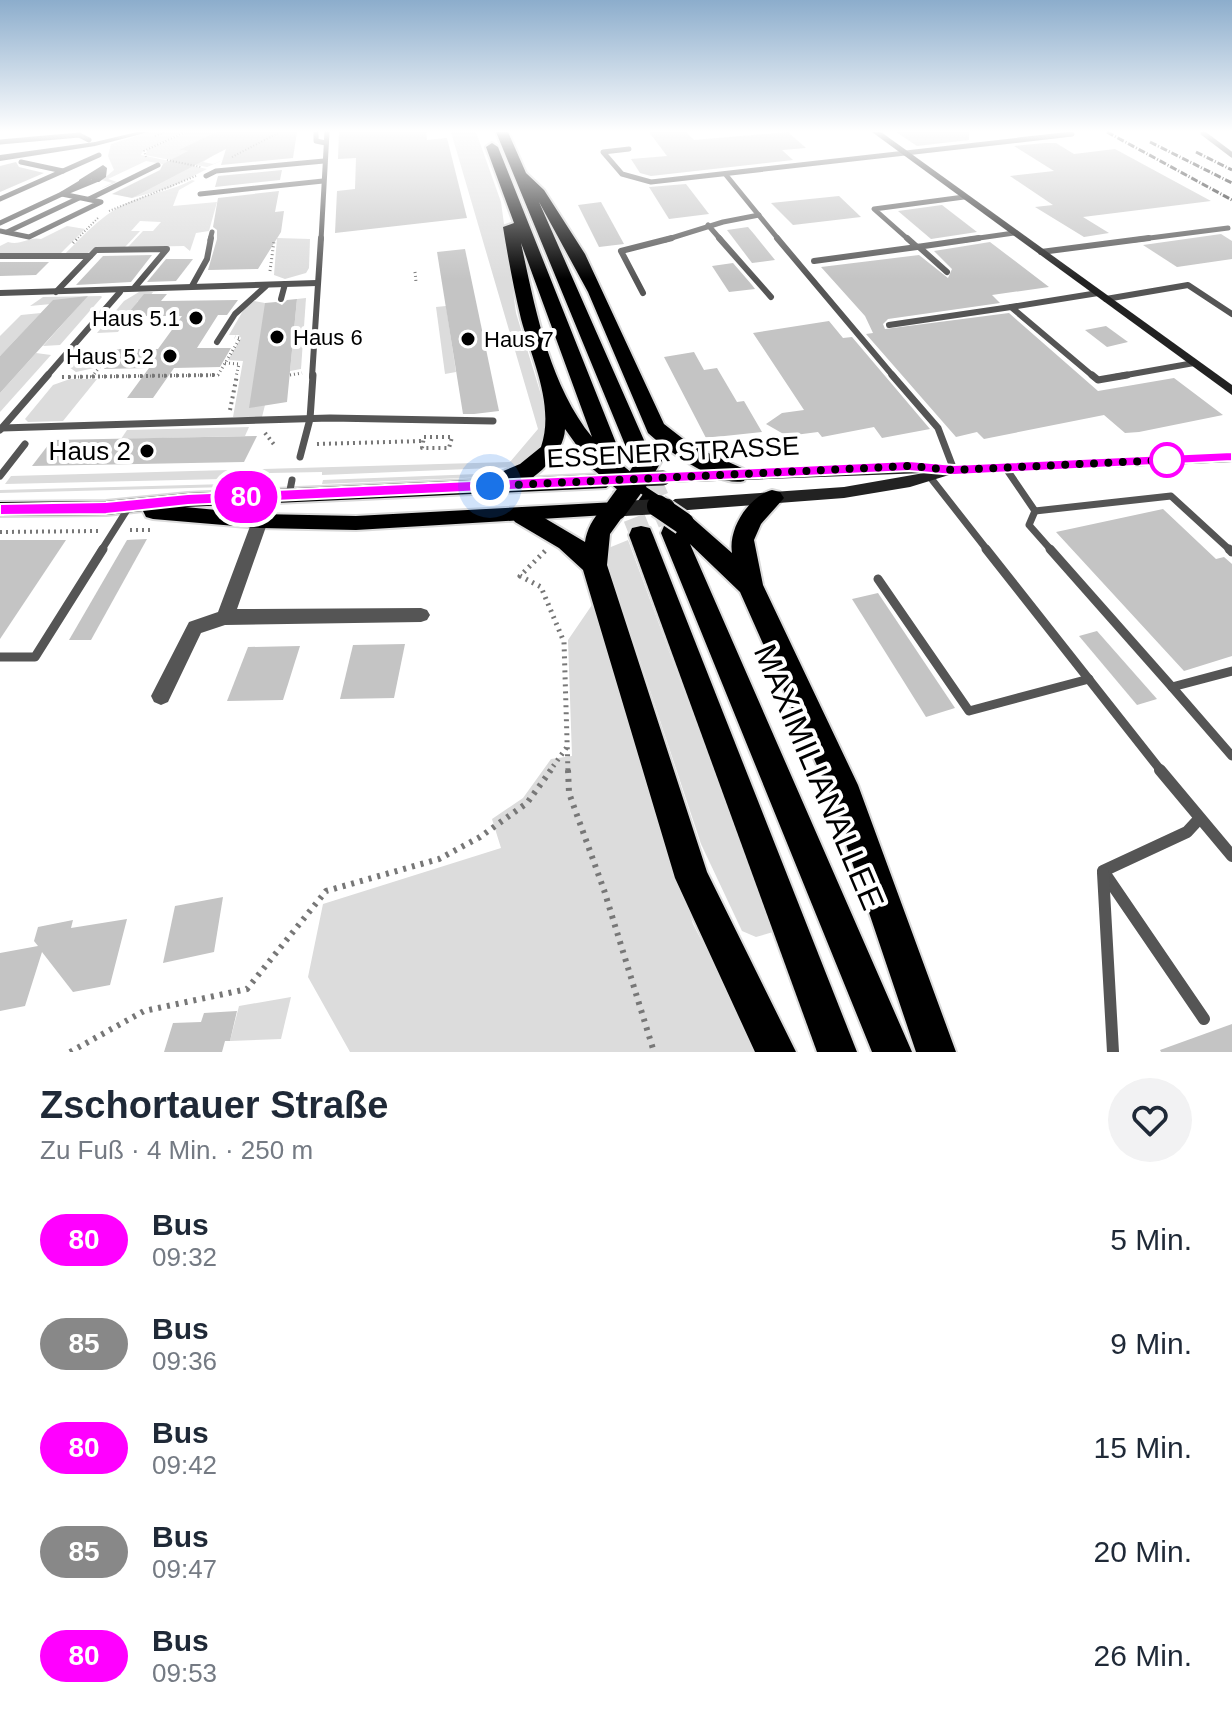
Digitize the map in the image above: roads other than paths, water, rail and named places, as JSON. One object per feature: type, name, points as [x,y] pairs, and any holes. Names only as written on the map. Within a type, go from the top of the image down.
[{"type":"highway","points":[[506,181],[602,453]]},
{"type":"highway","points":[[524,181],[644,451]]},
{"type":"highway","points":[[530,181],[572,243],[655,428],[657,443],[644,451],[625,482]]},
{"type":"highway","points":[[511,194],[506,207],[518,267],[551,384],[576,433],[602,453],[658,519],[750,585]]},
{"type":"highway","points":[[490,486],[528,469],[542,458],[554,441],[551,384]]},
{"type":"highway","points":[[655,428],[672,445],[692,457],[736,475]]},
{"type":"highway","points":[[625,482],[658,519],[837,1052]]},
{"type":"highway","points":[[772,498],[751,519],[742,540],[750,585],[842,785],[936,1052]]},
{"type":"highway","points":[[523,516],[580,550],[594,565]]},
{"type":"highway","points":[[658,519],[598,532],[594,565],[692,878],[776,1052]]},
{"type":"highway","name":"MAXIMILIANALLEE","points":[[658,519],[892,1052]]},
{"type":"main road","points":[[942,181],[1232,391]]},
{"type":"main road","name":"ESSENER STRASSE","points":[[0,509],[106,508],[290,487],[625,482],[909,466],[954,470],[1232,457]]},
{"type":"main road","name":"ESSENER STRASSE","points":[[106,508],[260,521],[356,523],[523,516],[658,519],[772,498],[850,491],[954,470]]},
{"type":"street","points":[[225,617],[260,521]]},
{"type":"street","points":[[161,696],[195,627],[225,617],[421,615]]},
{"type":"lane","points":[[0,199],[41,181]]},
{"type":"lane","points":[[0,223],[93,181]]},
{"type":"lane","points":[[89,199],[122,181]]},
{"type":"lane","points":[[200,194],[322,181]]},
{"type":"lane","points":[[300,457],[310,419],[323,181]]},
{"type":"lane","points":[[731,181],[938,428],[954,470]]},
{"type":"lane","points":[[62,194],[82,182]]},
{"type":"lane","points":[[4,232],[29,237],[101,202],[62,194]]},
{"type":"lane","points":[[4,232],[80,197]]},
{"type":"lane","points":[[947,272],[874,209],[964,197]]},
{"type":"lane","points":[[643,293],[621,251],[643,248],[726,219],[759,215]]},
{"type":"lane","points":[[708,225],[771,297]]},
{"type":"lane","points":[[1041,252],[1228,228]]},
{"type":"lane","points":[[192,286],[207,259],[212,232]]},
{"type":"lane","points":[[814,261],[1014,233]]},
{"type":"lane","points":[[55,292],[96,250],[167,249],[135,287]]},
{"type":"lane","points":[[0,256],[90,256]]},
{"type":"lane","points":[[0,293],[120,292],[135,287],[317,283]]},
{"type":"lane","points":[[281,299],[285,284]]},
{"type":"lane","points":[[217,342],[235,314],[267,285]]},
{"type":"lane","points":[[889,325],[1188,285],[1232,314]]},
{"type":"lane","points":[[3,425],[120,292]]},
{"type":"lane","points":[[1011,307],[1098,380],[1194,363]]},
{"type":"lane","points":[[3,425],[310,419],[493,421]]},
{"type":"lane","points":[[0,476],[25,444]]},
{"type":"lane","points":[[1005,467],[1035,511]]},
{"type":"lane","points":[[930,477],[1199,819],[1232,856]]},
{"type":"lane","points":[[1035,511],[1171,496],[1232,552]]},
{"type":"lane","points":[[0,657],[35,657],[127,510]]},
{"type":"lane","points":[[1035,511],[1029,525],[1232,756]]},
{"type":"lane","points":[[878,579],[969,711],[1089,679]]},
{"type":"lane","points":[[1172,687],[1232,671]]},
{"type":"lane","points":[[1103,871],[1187,832],[1199,819]]},
{"type":"lane","points":[[1103,871],[1204,1019]]},
{"type":"lane","points":[[1103,871],[1113,1052]]},
{"type":"tunnel","points":[[636,447],[669,523]]},
{"type":"tunnel","points":[[622,487],[641,535]]},
{"type":"railway","points":[[1197,181],[1232,200]]},
{"type":"railway","points":[[1228,181],[1232,183]]},
{"type":"place","name":"Haus 5.1","points":[[196,318]]},
{"type":"place","name":"Haus 6","points":[[277,337]]},
{"type":"place","name":"Haus 7","points":[[468,339]]},
{"type":"place","name":"Haus 5.2","points":[[170,356]]},
{"type":"place","name":"Haus 2","points":[[147,451]]}]
